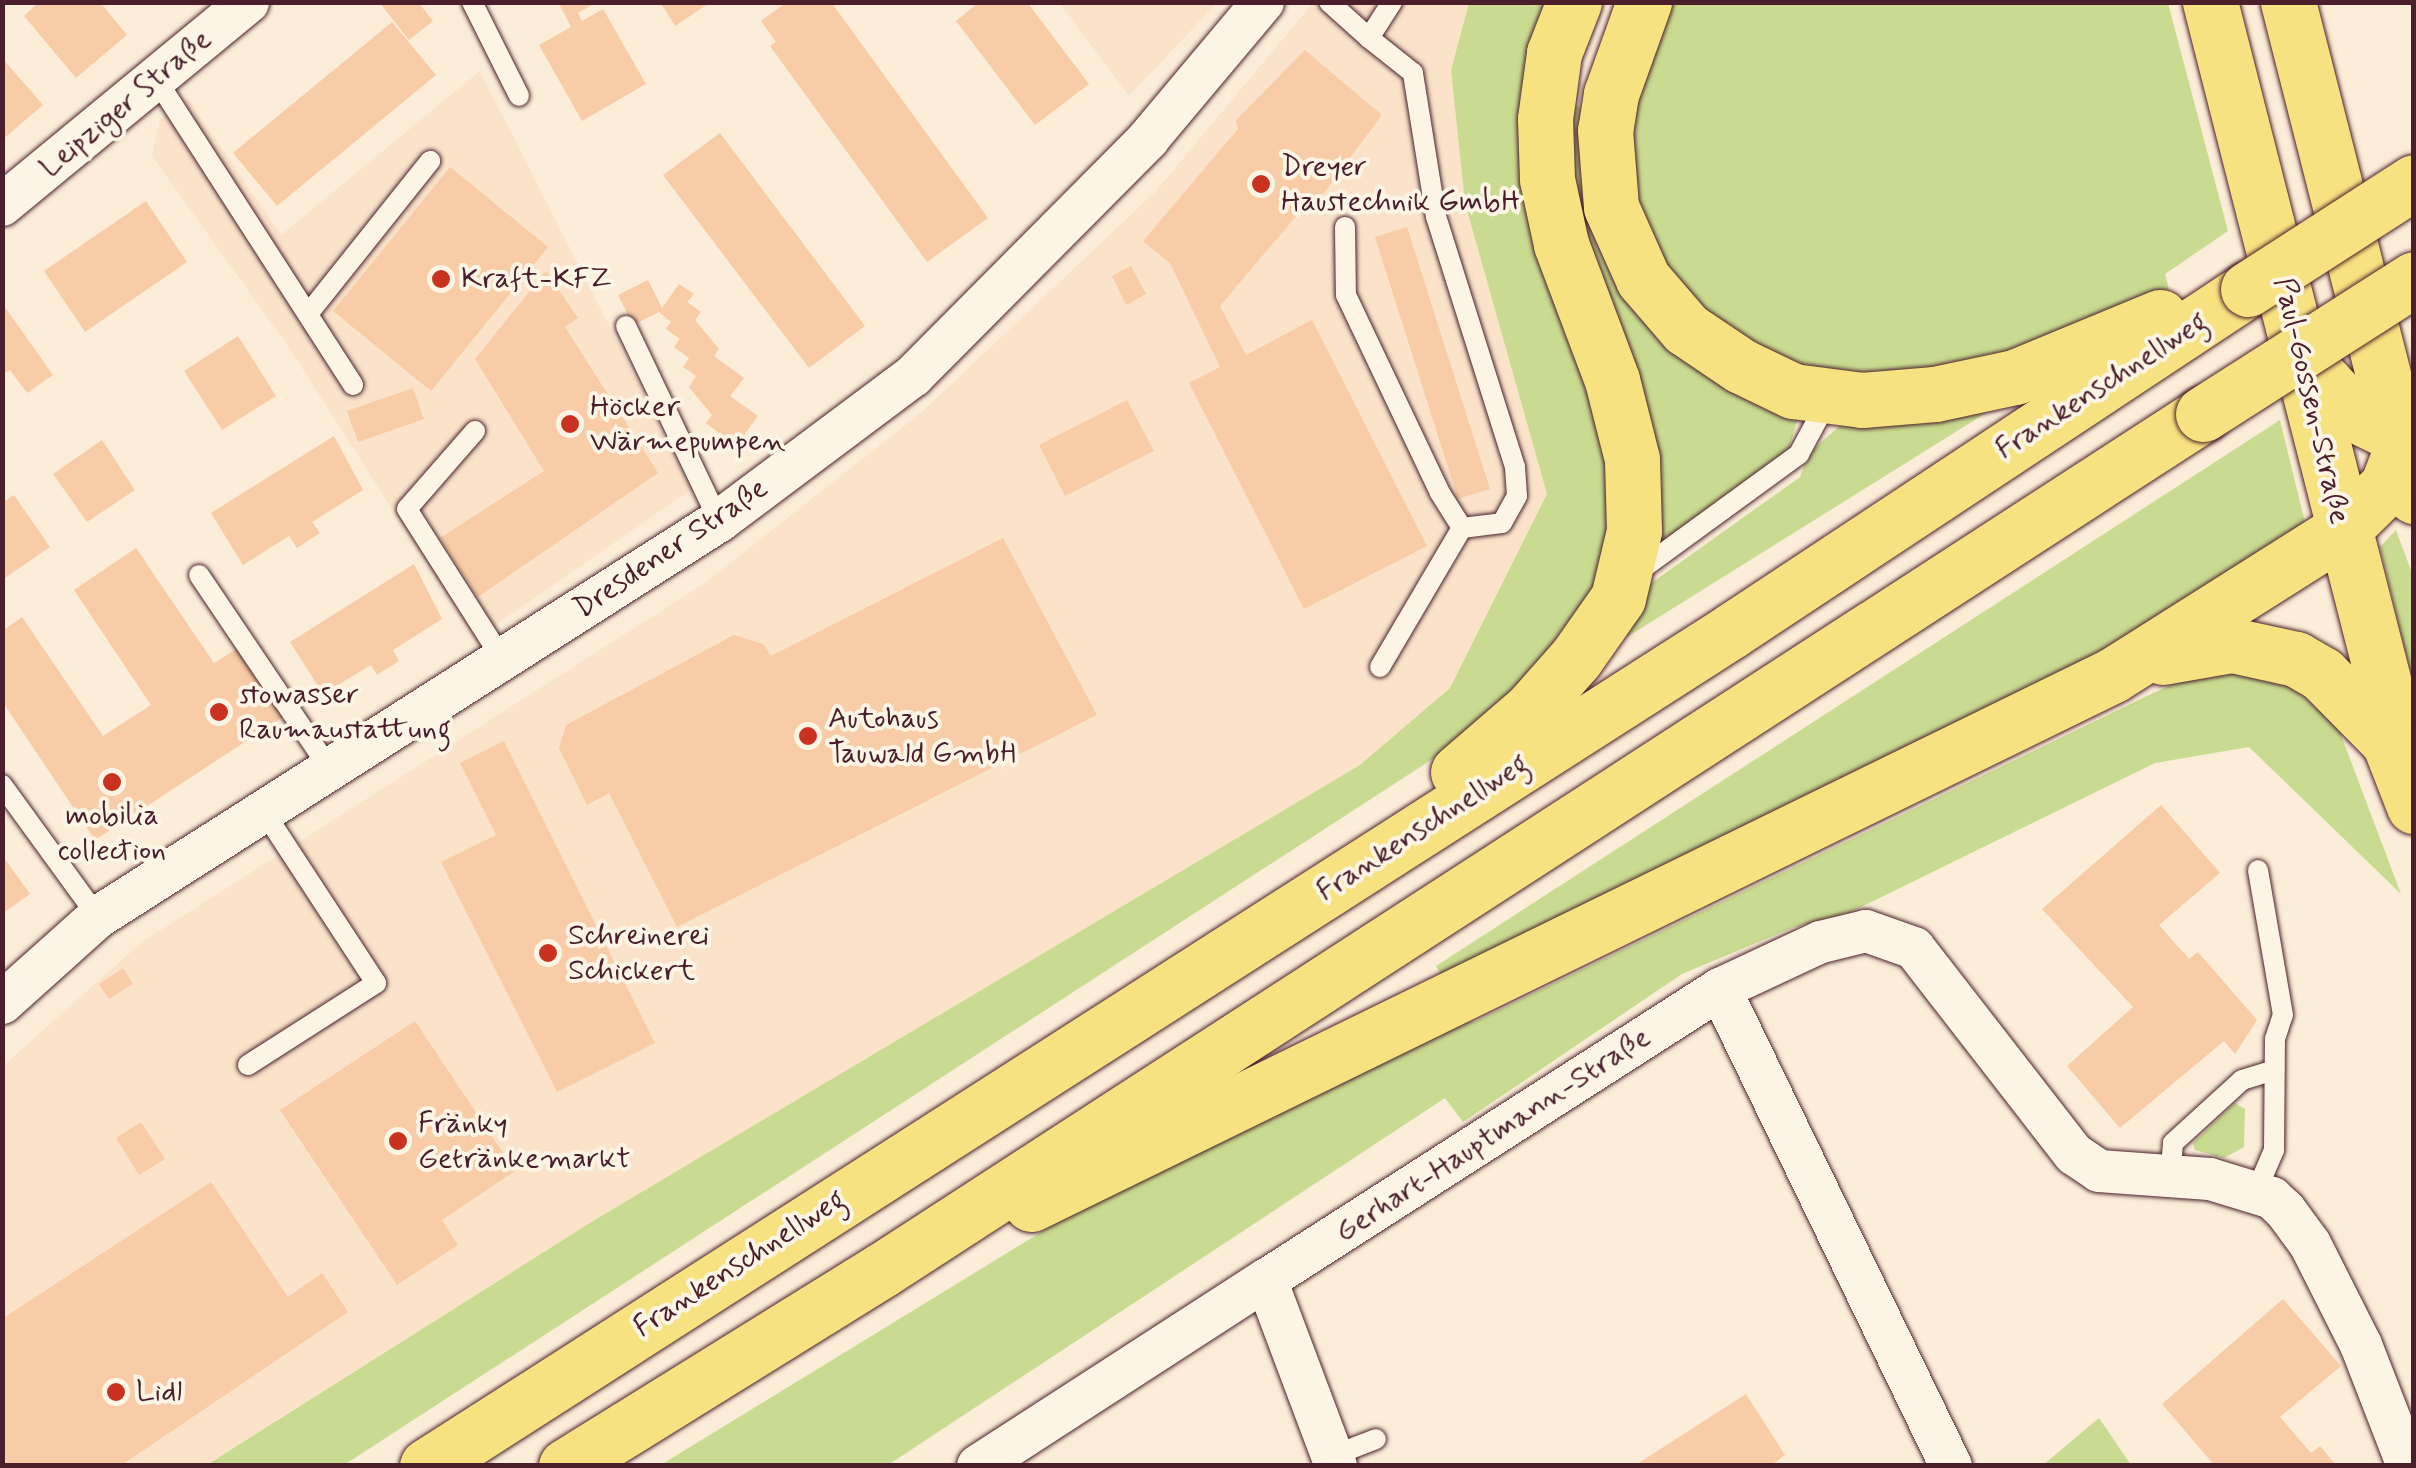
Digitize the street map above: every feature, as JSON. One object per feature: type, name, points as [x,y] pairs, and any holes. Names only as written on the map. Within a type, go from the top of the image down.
[{"type":"main road","points":[[1316,896],[1531,709],[1576,658],[1622,584],[1634,531],[1632,459],[1612,380],[1562,244],[1547,179],[1545,118],[1554,54],[1574,2]]},
{"type":"main road","points":[[1644,2],[1620,58],[1605,130],[1611,207],[1643,279],[1686,329],[1741,366],[1793,391],[1830,396],[1935,394],[2015,377],[2137,324],[2248,289]]},
{"type":"main road","name":"Paul-Gossen-Straße","points":[[2210,2],[2306,362],[2341,531],[2414,803]]},
{"type":"main road","points":[[882,1270],[1080,1182],[2113,674],[2341,531],[2387,486],[2406,457],[2288,2]]},
{"type":"main road","name":"Frankenschnellweg","points":[[428,1466],[1316,896],[2414,182]]},
{"type":"main road","points":[[566,1466],[882,1270],[2414,279]]},
{"type":"main road","points":[[2306,362],[2354,414],[2406,457]]},
{"type":"main road","points":[[2113,674],[2232,645],[2296,659],[2345,691],[2370,717],[2389,742],[2414,803]]},
{"type":"street","name":"Leipziger Straße","points":[[2,206],[248,2]]},
{"type":"street","name":"Dresdener Straße","points":[[2,1002],[98,916],[719,521],[913,376],[1148,138],[1262,2]]},
{"type":"street","name":"Gerhart-Hauptmann-Straße","points":[[978,1466],[1720,989],[1821,942],[1866,931],[1893,937],[1914,948],[1944,980],[2074,1154],[2099,1171],[2170,1180],[2210,1179],[2272,1198],[2310,1244],[2361,1345],[2408,1466]]},
{"type":"street","points":[[1720,989],[1952,1466]]},
{"type":"street","points":[[1266,1280],[1334,1461]]},
{"type":"lane","points":[[472,2],[519,96]]},
{"type":"lane","points":[[1329,2],[1413,73],[1436,217],[1515,467],[1517,496],[1502,523],[1462,528]]},
{"type":"lane","points":[[1369,38],[1392,2]]},
{"type":"lane","points":[[156,79],[354,385]]},
{"type":"lane","points":[[308,314],[430,160]]},
{"type":"lane","points":[[1346,227],[1346,295],[1462,528]]},
{"type":"lane","points":[[626,326],[719,521]]},
{"type":"lane","points":[[1622,584],[1799,454],[1830,396]]},
{"type":"lane","points":[[475,431],[407,510],[504,660]]},
{"type":"lane","points":[[1380,667],[1462,528]]},
{"type":"lane","points":[[199,575],[330,768]]},
{"type":"lane","points":[[2,785],[98,916]]},
{"type":"lane","points":[[248,1066],[376,982],[263,810]]},
{"type":"lane","points":[[2256,1192],[2274,1150],[2275,1070],[2283,1015],[2258,870]]},
{"type":"lane","points":[[2170,1180],[2174,1143],[2242,1080],[2275,1070]]},
{"type":"lane","points":[[1334,1461],[1376,1439]]},
{"type":"shaded area","points":[[1060,3],[1217,3],[1129,96]]},
{"type":"shaded area","points":[[1313,3],[1469,3],[1451,70],[1465,203],[1548,494],[1450,688],[1360,765],[593,1221],[205,1465],[3,1466],[3,1066],[142,942],[705,583],[922,412],[1156,191]]},
{"type":"shaded area","points":[[480,71],[692,489],[475,639],[290,349],[152,156],[160,120],[188,99],[281,235]]},
{"type":"green space","points":[[1469,3],[1552,3],[1564,312],[1614,483],[1608,548],[1589,605],[1563,649],[1468,736],[344,1465],[205,1466],[593,1221],[1360,765],[1450,688],[1547,494],[1465,203],[1451,70]]},
{"type":"green space","points":[[1664,3],[2168,3],[2228,231],[2165,274],[2169,289],[2138,307],[1976,371],[1800,373],[1697,313],[1641,226],[1624,131]]},
{"type":"green space","points":[[1566,100],[1583,109],[1593,210],[1800,410],[1787,456],[1664,546],[1651,544],[1577,220]]},
{"type":"green space","points":[[1980,403],[1986,413],[1627,637],[1643,589],[1800,477],[1809,453],[1850,417]]},
{"type":"green space","points":[[2280,420],[2307,531],[2128,642],[1445,982],[1436,966]]},
{"type":"green space","points":[[2396,530],[2413,576],[2413,682],[2380,547]]},
{"type":"green space","points":[[2229,673],[2294,688],[2338,727],[2401,894],[2249,747],[2155,763],[1851,912],[1792,928],[1682,974],[1463,1122],[1445,1098],[888,1465],[659,1466],[1061,1220],[1343,1077],[1459,1022],[1474,1022],[2186,678]]},
{"type":"green space","points":[[2235,1103],[2245,1109],[2244,1147],[2224,1158],[2195,1150],[2193,1143]]},
{"type":"green space","points":[[2099,1418],[2131,1465],[2043,1465]]},
{"type":"building","points":[[39,2],[100,2],[127,35],[76,78],[24,16]]},
{"type":"building","points":[[379,2],[418,2],[433,21],[409,40]]},
{"type":"building","points":[[558,2],[597,2],[578,13],[582,21],[603,9],[646,84],[582,121],[539,45],[571,27]]},
{"type":"building","points":[[660,2],[711,2],[675,26]]},
{"type":"building","points":[[787,2],[831,2],[988,218],[927,262],[770,46],[776,42],[761,21]]},
{"type":"building","points":[[979,2],[1027,2],[1089,84],[1035,125],[956,21]]},
{"type":"building","points":[[392,22],[436,75],[277,206],[233,153]]},
{"type":"building","points":[[1305,50],[1382,115],[1323,194],[1314,195],[1220,306],[1246,355],[1312,320],[1427,546],[1304,609],[1189,383],[1220,367],[1170,263],[1143,241],[1238,129],[1236,120]]},
{"type":"building","points":[[2,58],[43,105],[2,140]]},
{"type":"building","points":[[720,133],[865,326],[809,368],[663,175]]},
{"type":"building","name":"Kraft-KFZ","points":[[450,167],[548,247],[431,391],[333,311]]},
{"type":"building","points":[[146,201],[187,262],[85,332],[44,271]]},
{"type":"building","points":[[1407,227],[1490,489],[1458,499],[1375,237]]},
{"type":"building","points":[[1131,266],[1146,294],[1126,305],[1112,276]]},
{"type":"building","name":"Höcker Wärmepumpen","points":[[546,271],[578,318],[565,327],[658,473],[478,597],[440,538],[544,471],[475,359]]},
{"type":"building","points":[[648,280],[662,308],[679,284],[694,294],[687,302],[701,312],[695,320],[719,349],[714,356],[744,378],[730,396],[758,416],[736,446],[706,423],[712,415],[689,387],[696,376],[683,367],[689,358],[674,347],[680,339],[666,329],[671,322],[659,312],[633,325],[618,295]]},
{"type":"building","points":[[2,303],[53,375],[27,393],[10,370],[2,375]]},
{"type":"building","points":[[238,336],[276,396],[222,430],[184,371]]},
{"type":"building","points":[[413,388],[424,419],[358,442],[347,411]]},
{"type":"building","points":[[1127,400],[1154,451],[1065,496],[1039,445]]},
{"type":"building","points":[[334,436],[363,490],[312,522],[320,533],[297,548],[289,536],[243,565],[211,513]]},
{"type":"building","points":[[102,440],[135,490],[87,522],[53,474]]},
{"type":"building","points":[[14,495],[50,547],[2,580],[2,503]]},
{"type":"building","name":"Autohaus Tauwald GmbH","points":[[1003,538],[1097,715],[677,927],[609,793],[587,805],[559,748],[566,725],[734,635],[763,644],[771,656]]},
{"type":"building","points":[[136,548],[214,663],[241,646],[286,715],[95,840],[2,701],[2,631],[22,617],[103,736],[151,705],[74,590]]},
{"type":"building","points":[[414,564],[442,619],[393,650],[399,661],[377,675],[371,665],[323,694],[290,642]]},
{"type":"building","name":"Schreinerei Schickert","points":[[504,741],[655,1043],[557,1092],[441,862],[496,835],[460,763]]},
{"type":"building","points":[[2161,805],[2220,873],[2159,925],[2189,959],[2198,952],[2257,1020],[2235,1054],[2224,1041],[2120,1128],[2067,1066],[2133,1007],[2042,909]]},
{"type":"building","points":[[2,855],[30,894],[2,914]]},
{"type":"building","points":[[123,968],[133,984],[109,999],[99,984]]},
{"type":"building","name":"Fränky Getränkemarkt","points":[[415,1021],[515,1171],[442,1220],[458,1245],[397,1285],[280,1110]]},
{"type":"building","points":[[141,1122],[165,1159],[139,1175],[116,1138]]},
{"type":"building","name":"Lidl","points":[[211,1182],[288,1297],[322,1273],[348,1312],[120,1466],[2,1466],[2,1319]]},
{"type":"building","points":[[2283,1299],[2341,1366],[2280,1417],[2311,1453],[2320,1446],[2337,1466],[2215,1466],[2162,1404]]},
{"type":"building","points":[[1746,1394],[1785,1455],[1770,1466],[1634,1466]]},
{"type":"place","name":"Dreyer Haustechnik GmbH","points":[[1261,184]]},
{"type":"place","name":"Kraft-KFZ","points":[[441,279]]},
{"type":"place","name":"Höcker Wärmepumpen","points":[[570,424]]},
{"type":"place","name":"stowasser Raumaustattung","points":[[219,712]]},
{"type":"place","name":"Autohaus Tauwald GmbH","points":[[808,736]]},
{"type":"place","name":"mobilia collection","points":[[112,782]]},
{"type":"place","name":"Schreinerei Schickert","points":[[548,953]]},
{"type":"place","name":"Fränky Getränkemarkt","points":[[398,1141]]},
{"type":"place","name":"Lidl","points":[[116,1392]]}]
